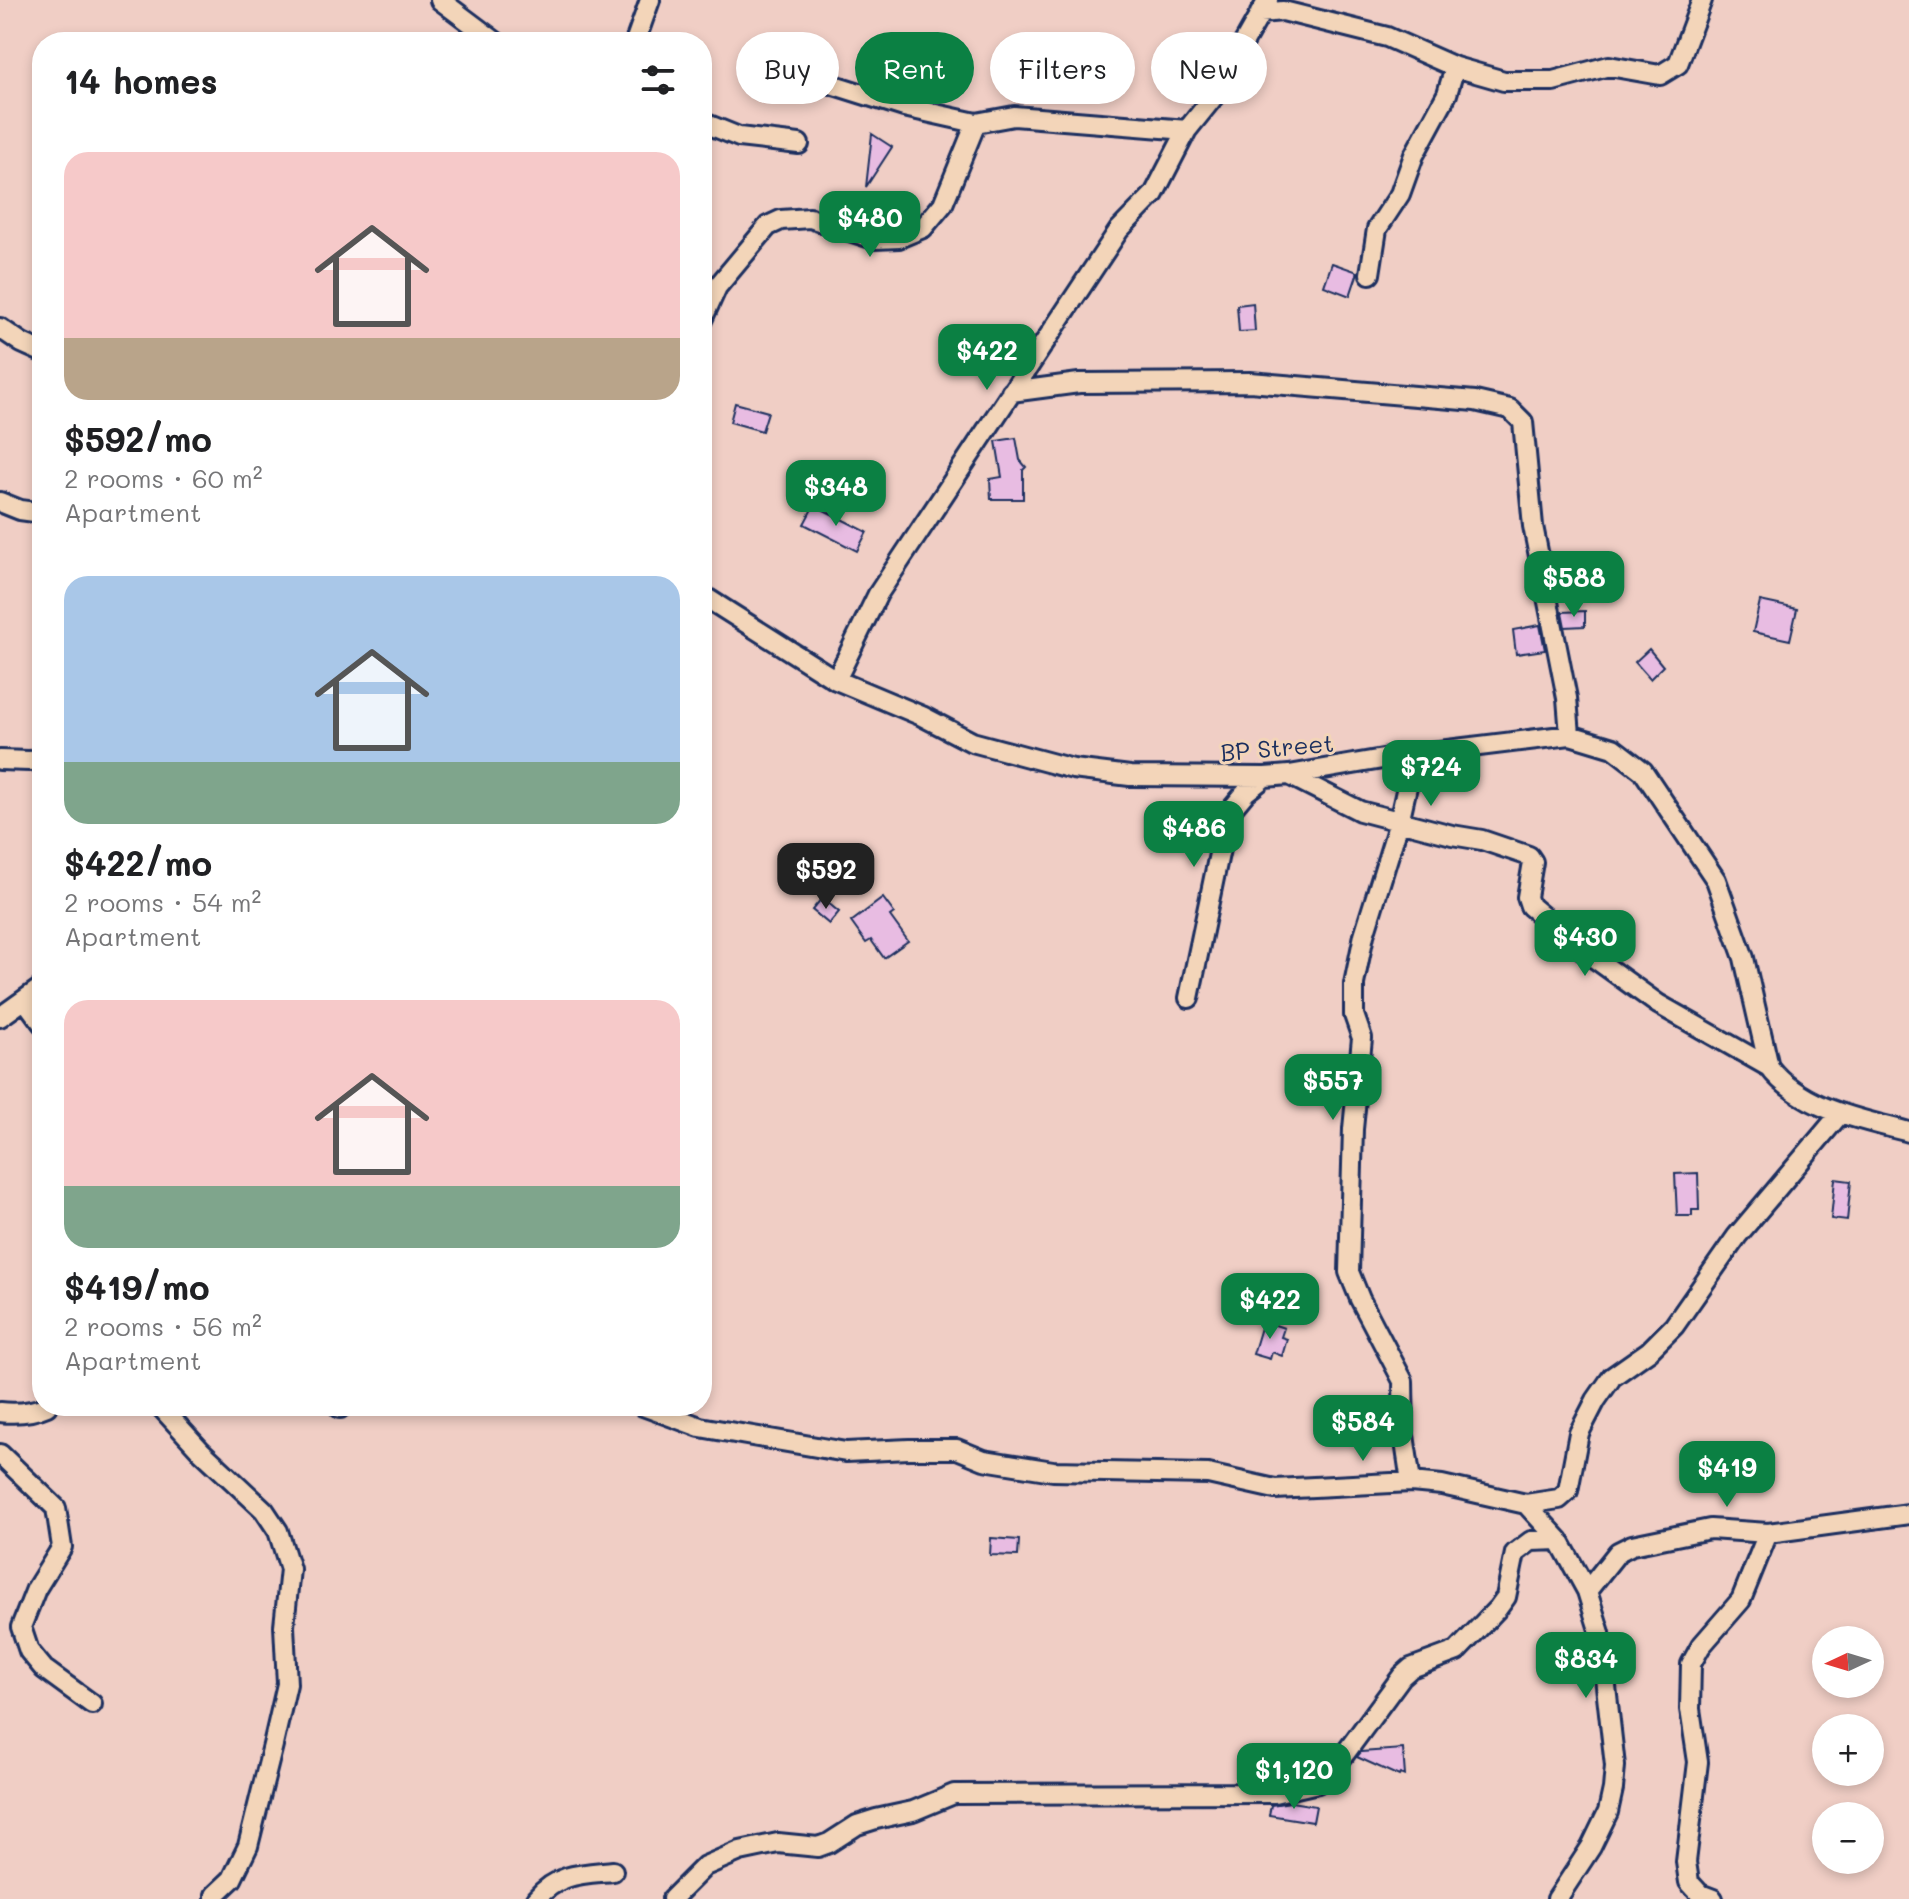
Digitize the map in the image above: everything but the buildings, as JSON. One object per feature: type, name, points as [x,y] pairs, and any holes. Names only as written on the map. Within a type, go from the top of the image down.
[{"type":"street","points":[[440,0],[483,32]]},
{"type":"street","points":[[639,32],[650,0]]},
{"type":"street","points":[[836,680],[878,594],[1119,230],[1154,194],[1187,130],[1212,99],[1264,7],[1387,37],[1455,67],[1504,81],[1553,81],[1609,66],[1660,75],[1678,64],[1702,0]]},
{"type":"street","points":[[1370,274],[1377,229],[1400,194],[1414,155],[1447,94],[1455,67]]},
{"type":"street","points":[[839,87],[904,107],[976,123],[1014,116],[1187,130]]},
{"type":"street","points":[[712,298],[717,287],[768,226],[781,220],[810,218],[874,239],[899,238],[923,228],[943,204],[976,123]]},
{"type":"street","points":[[712,126],[739,137],[799,144]]},
{"type":"street","points":[[0,328],[32,348]]},
{"type":"street","points":[[1011,392],[1079,383],[1250,382],[1475,401],[1510,409],[1523,422],[1533,526],[1567,698],[1570,735]]},
{"type":"street","points":[[0,502],[32,512]]},
{"type":"street","name":"BP Street","points":[[712,601],[836,680],[922,716],[972,742],[1073,769],[1130,776],[1265,777],[1406,755],[1570,735],[1613,748],[1643,771],[1716,880],[1744,958],[1769,1067]]},
{"type":"street","points":[[1406,755],[1408,782],[1399,822],[1364,935],[1354,984],[1354,1015],[1362,1038],[1362,1052],[1353,1129],[1349,1272],[1403,1381],[1404,1435],[1411,1482]]},
{"type":"street","points":[[0,760],[32,760]]},
{"type":"street","points":[[1289,775],[1360,811],[1482,840],[1529,856],[1533,862],[1527,897],[1530,906],[1583,950],[1658,1004],[1769,1067],[1798,1093],[1840,1114],[1909,1132]]},
{"type":"street","points":[[1189,998],[1231,810],[1246,792],[1265,777]]},
{"type":"street","points":[[0,1017],[32,995]]},
{"type":"street","points":[[25,1000],[32,1009]]},
{"type":"street","points":[[670,1416],[700,1427],[846,1452],[957,1449],[984,1460],[1053,1471],[1208,1474],[1275,1489],[1411,1482],[1442,1485],[1526,1504],[1559,1499],[1568,1491],[1579,1433],[1612,1377],[1649,1351],[1674,1326],[1737,1236],[1840,1114]]},
{"type":"street","points":[[0,1412],[16,1414],[32,1411]]},
{"type":"street","points":[[169,1416],[201,1451],[264,1510],[278,1531],[290,1569],[284,1626],[287,1684],[248,1846],[232,1879],[215,1895],[215,1899]]},
{"type":"street","points":[[0,1454],[56,1508],[62,1547],[36,1589],[21,1627],[29,1651],[44,1669],[92,1704]]},
{"type":"street","points":[[1526,1504],[1559,1540],[1587,1591],[1600,1633],[1615,1766],[1608,1812],[1591,1847],[1557,1899]]},
{"type":"street","points":[[1587,1591],[1618,1552],[1632,1545],[1710,1529],[1768,1533],[1909,1514]]},
{"type":"street","points":[[1713,1899],[1700,1894],[1689,1882],[1686,1862],[1698,1762],[1690,1709],[1691,1664],[1701,1646],[1741,1600],[1768,1533]]},
{"type":"street","points":[[672,1899],[705,1866],[740,1851],[778,1843],[818,1847],[857,1825],[913,1811],[954,1794],[1274,1793],[1318,1783],[1330,1774],[1402,1676],[1411,1668],[1457,1651],[1498,1608],[1506,1597],[1515,1553],[1531,1541],[1559,1540]]},
{"type":"street","points":[[536,1899],[551,1885],[569,1875],[613,1871]]}]
